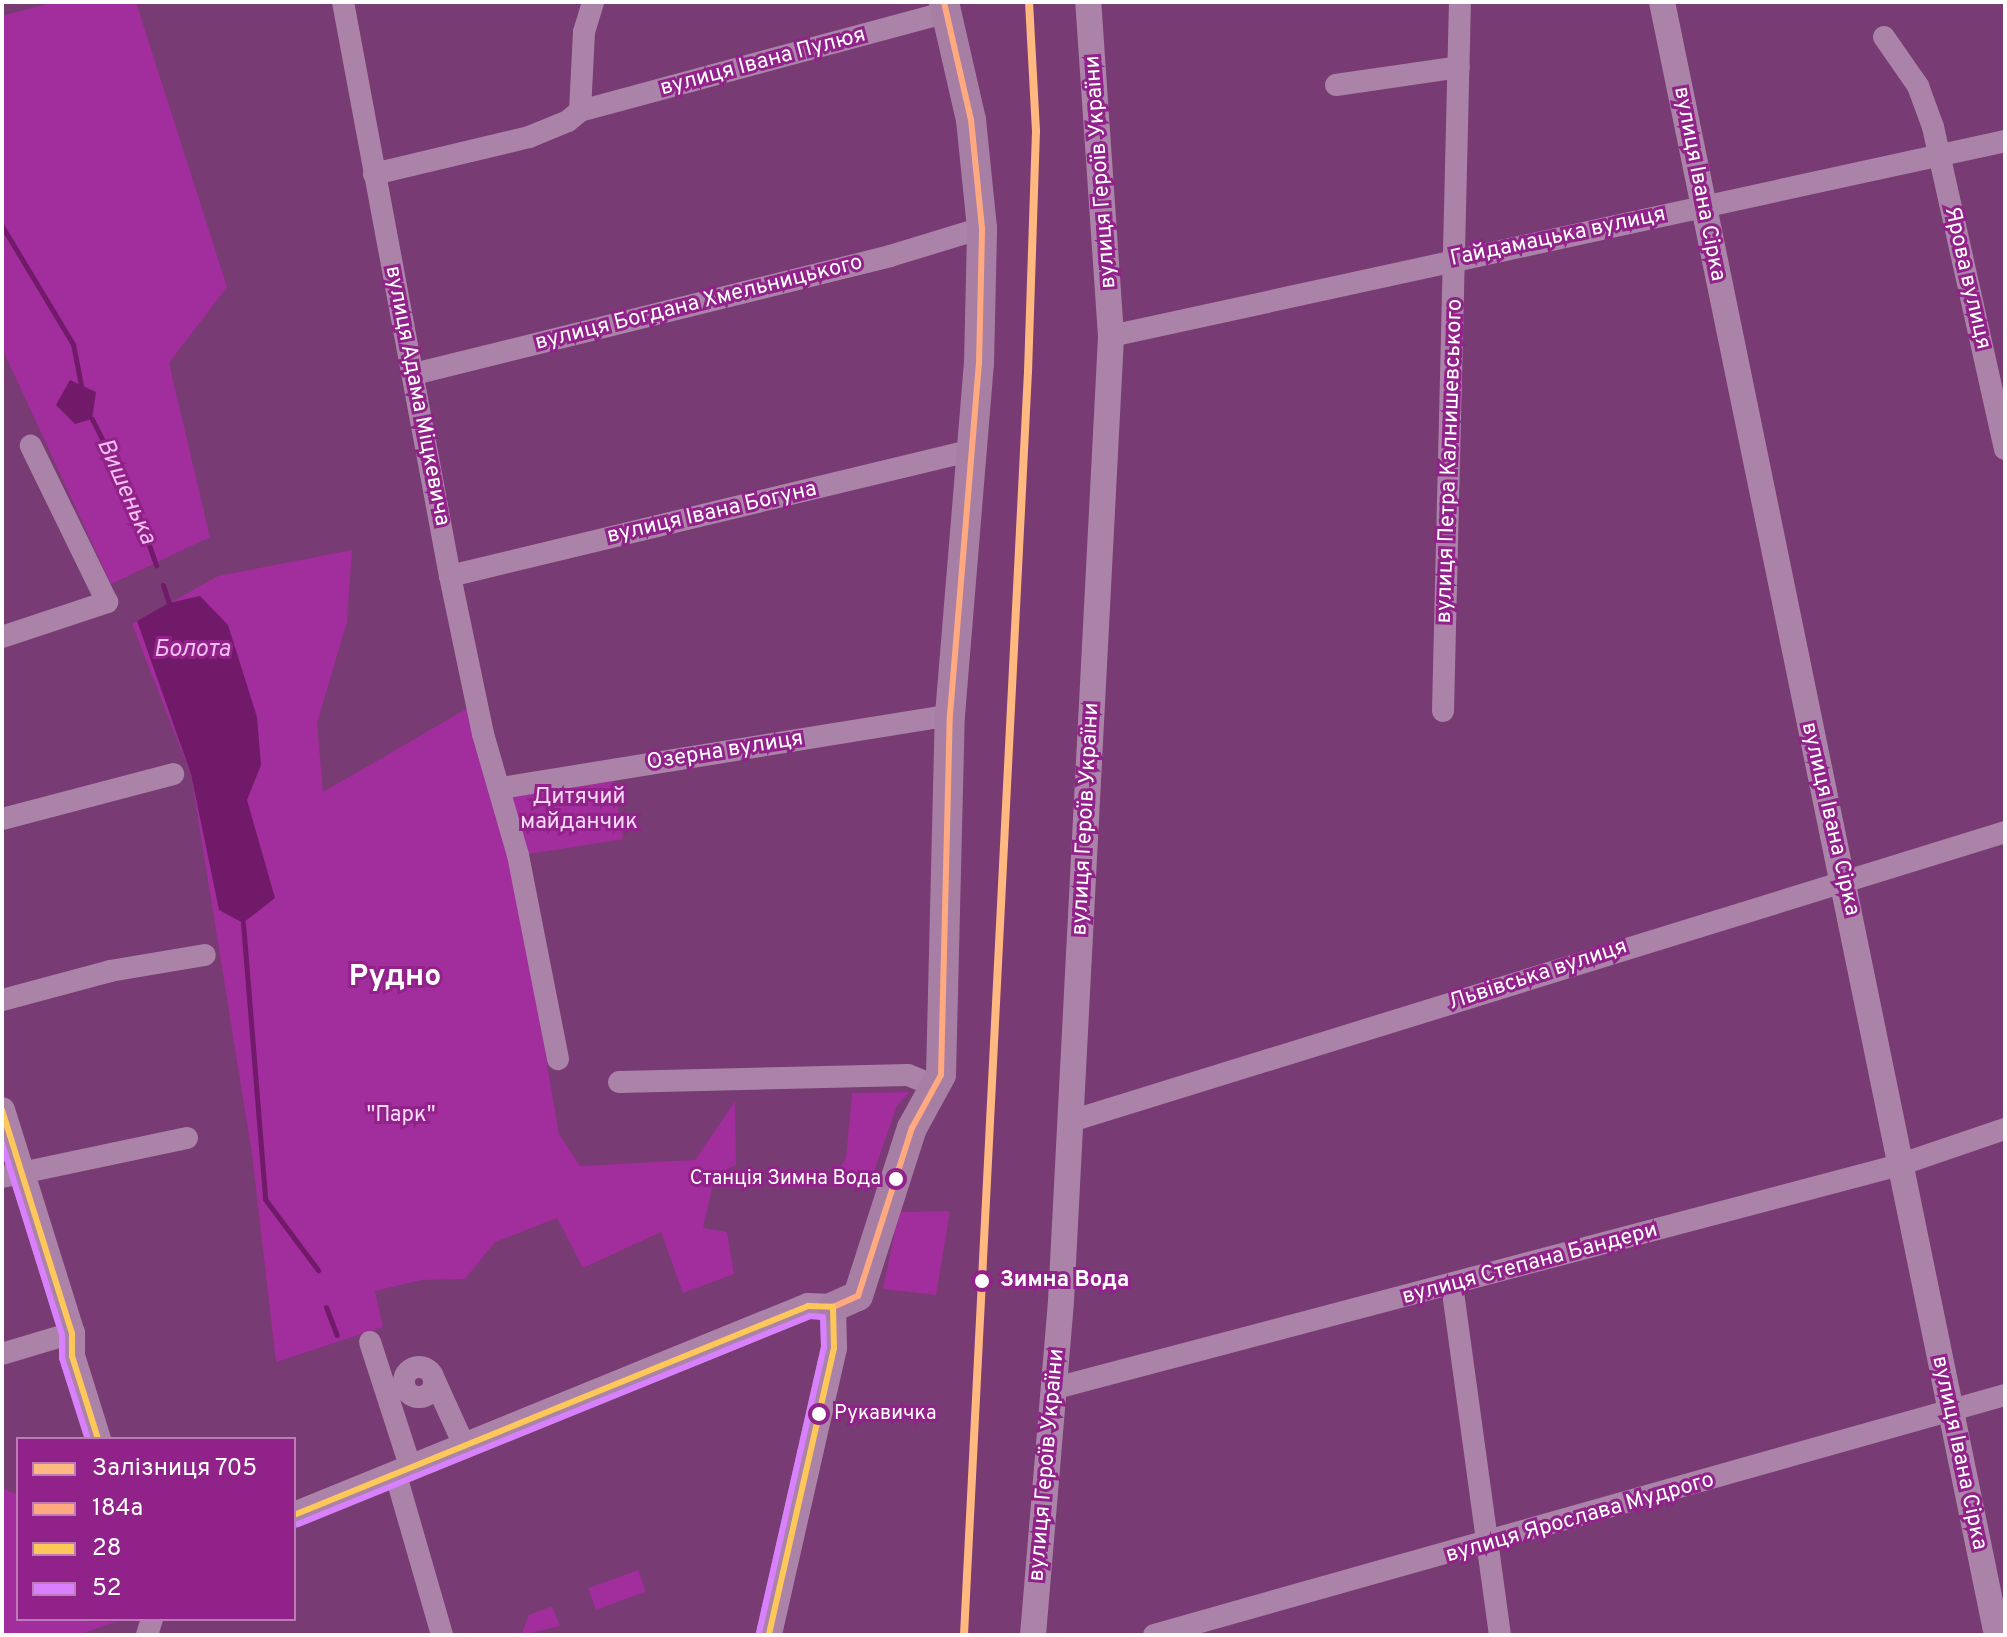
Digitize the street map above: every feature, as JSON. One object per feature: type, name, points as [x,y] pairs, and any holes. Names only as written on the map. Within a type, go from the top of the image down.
[{"type":"main road","points":[[833,1307],[858,1296],[912,1128],[937,1087],[950,715],[973,450],[982,228],[971,120],[945,7]]},
{"type":"street","name":"вулиця Адама Міцкевича","points":[[343,2],[450,576],[483,734],[501,788],[558,1059]]},
{"type":"street","points":[[580,111],[584,32],[593,2]]},
{"type":"street","name":"вулиця Героїв України","points":[[1033,1635],[1071,1121],[1111,336],[1088,2]]},
{"type":"street","name":"вулиця Петра Калнишевського","points":[[1443,711],[1460,2]]},
{"type":"street","name":"вулиця Івана Сірка","points":[[1662,2],[1832,846],[1846,877],[1899,1165],[1997,1635]]},
{"type":"street","name":"вулиця Івана Пулюя","points":[[374,174],[529,137],[580,111],[945,7]]},
{"type":"street","name":"Ярова вулиця","points":[[1884,37],[1918,86],[1940,155],[2005,449]]},
{"type":"street","points":[[1336,85],[1459,67]]},
{"type":"street","name":"Гайдамацька вулиця","points":[[1111,336],[1456,258],[2005,141]]},
{"type":"street","name":"вулиця Богдана Хмельницького","points":[[414,374],[890,256],[982,228]]},
{"type":"street","points":[[2,637],[107,602],[31,446]]},
{"type":"street","name":"вулиця Івана Богуна","points":[[450,576],[973,450]]},
{"type":"street","name":"Озерна вулиця","points":[[501,788],[950,715]]},
{"type":"street","points":[[2,819],[173,774]]},
{"type":"street","name":"Львівська вулиця","points":[[1071,1121],[1220,1078],[1846,877],[2005,832]]},
{"type":"street","points":[[2,1000],[110,971],[205,955]]},
{"type":"street","points":[[619,1082],[908,1075],[937,1087]]},
{"type":"street","points":[[2,1110],[12,1175],[72,1333],[72,1356],[97,1437]]},
{"type":"street","name":"вулиця Степана Бандери","points":[[1052,1389],[1899,1165],[2005,1129]]},
{"type":"street","points":[[12,1175],[187,1138]]},
{"type":"street","points":[[1452,1285],[1500,1635]]},
{"type":"street","points":[[296,1514],[808,1306],[833,1307],[829,1374],[769,1635]]},
{"type":"street","points":[[2,1354],[72,1333]]},
{"type":"street","points":[[370,1342],[442,1635]]},
{"type":"street","points":[[434,1379],[464,1445]]},
{"type":"street","name":"вулиця Ярослава Мудрого","points":[[1154,1635],[1488,1545],[2005,1395]]},
{"type":"green space","points":[[54,2],[136,2],[227,287],[169,363],[210,537],[111,584],[2,348],[2,16]]},
{"type":"green space","name":"\"Парк\"","points":[[352,550],[347,622],[317,723],[323,792],[468,708],[517,889],[559,1134],[580,1166],[695,1160],[735,1101],[736,1165],[715,1175],[703,1228],[727,1232],[734,1274],[683,1293],[661,1232],[583,1268],[557,1218],[495,1242],[465,1279],[422,1280],[375,1291],[383,1327],[276,1362],[252,1154],[191,775],[132,624],[218,576]]},
{"type":"green space","name":"Дитячий майданчик","points":[[612,769],[623,839],[511,857],[500,787]]},
{"type":"green space","points":[[909,1092],[897,1106],[868,1189],[850,1187],[835,1175],[846,1158],[852,1093]]},
{"type":"green space","points":[[950,1211],[936,1295],[883,1289],[899,1212]]},
{"type":"green space","points":[[2,1488],[16,1494],[16,1621],[116,1622],[77,1635],[2,1635]]},
{"type":"green space","points":[[638,1570],[646,1592],[596,1610],[588,1588]]},
{"type":"green space","points":[[552,1606],[560,1626],[521,1635],[529,1615]]},
{"type":"water","points":[[70,380],[96,392],[92,419],[75,424],[56,405]]},
{"type":"water","name":"Болота","points":[[200,596],[228,625],[257,717],[261,765],[247,800],[275,898],[243,923],[219,910],[191,774],[137,621],[169,603]]},
{"type":"waterway","name":"Вишенька","points":[[2,226],[73,344],[81,385]]},
{"type":"waterway","name":"Вишенька","points":[[92,419],[135,505],[156,565]]},
{"type":"waterway","name":"Вишенька","points":[[163,585],[169,603]]},
{"type":"waterway","points":[[243,923],[265,1199],[318,1270]]},
{"type":"waterway","points":[[326,1307],[337,1335]]},
{"type":"rail line","name":"705","points":[[964,1635],[1028,372],[1036,131],[1029,2]]},
{"type":"transit line","name":"184а","points":[[833,1307],[858,1296],[912,1128],[941,1075],[950,715],[979,364],[982,228],[971,120],[944,2]]},
{"type":"transit line","name":"28","points":[[2,1110],[72,1333],[72,1356],[97,1437]]},
{"type":"transit line","name":"52","points":[[2,1143],[62,1335],[62,1358],[87,1437]]},
{"type":"transit line","name":"28","points":[[296,1514],[808,1306],[833,1307],[834,1348],[769,1635]]},
{"type":"transit line","name":"52","points":[[298,1524],[810,1316],[823,1317],[824,1347],[759,1633]]},
{"type":"place","name":"Станція Зимна Вода","points":[[896,1179]]},
{"type":"place","name":"Зимна Вода","points":[[982,1281]]},
{"type":"place","name":"Рукавичка","points":[[819,1414]]},
{"type":"district","name":"Рудно","points":[[395,978]]}]
